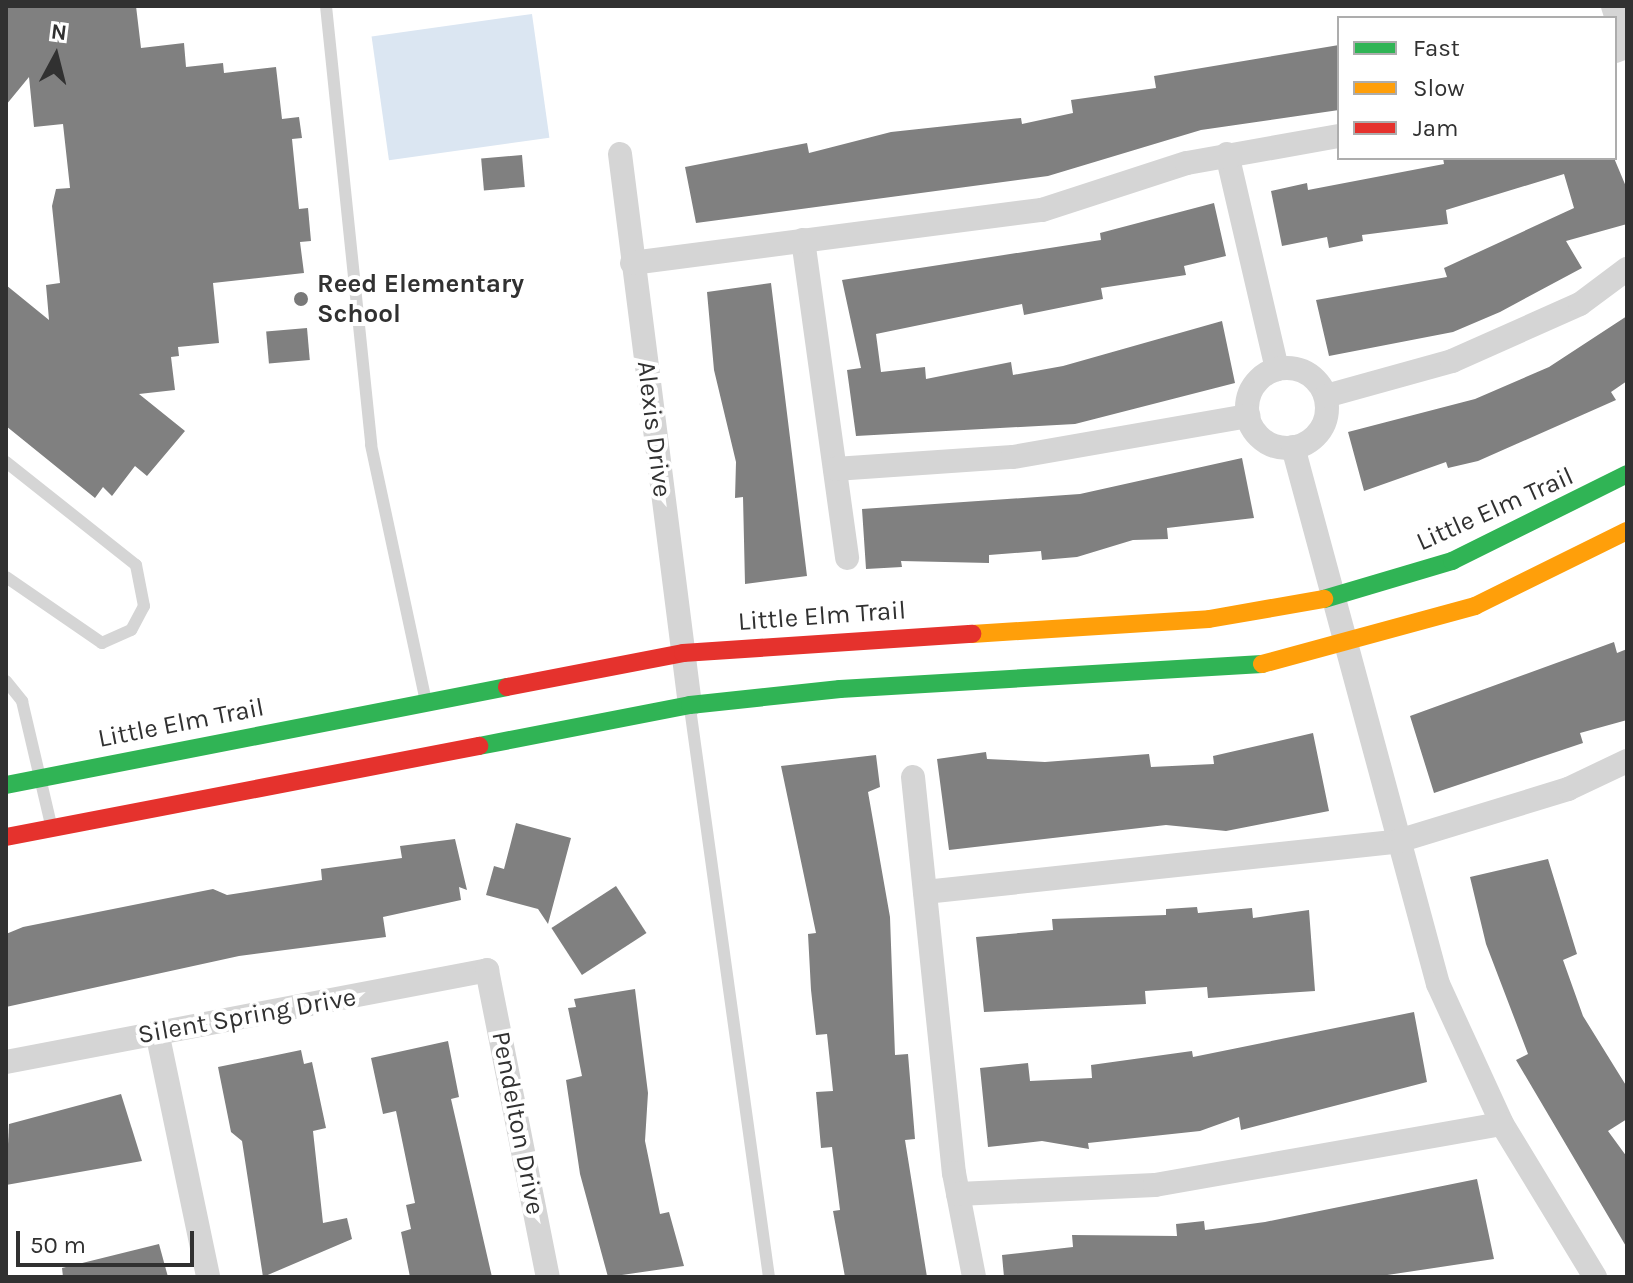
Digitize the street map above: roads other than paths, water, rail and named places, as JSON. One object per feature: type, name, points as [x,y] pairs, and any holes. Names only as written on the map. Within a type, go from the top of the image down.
[{"type":"street","points":[[1617,18],[1627,48]]},
{"type":"street","points":[[632,263],[1042,210],[1227,154],[1337,136]]},
{"type":"street","name":"Alexis Drive","points":[[620,154],[690,705]]},
{"type":"street","points":[[1227,154],[1277,369]]},
{"type":"street","points":[[803,240],[847,558]]},
{"type":"street","points":[[1326,396],[1452,361],[1580,304],[1627,269]]},
{"type":"street","points":[[1277,369],[1312,376],[1326,396],[1318,435],[1293,447],[1270,444],[1248,416],[1250,392],[1277,369]]},
{"type":"street","points":[[835,469],[1013,457],[1248,416]]},
{"type":"street","points":[[1293,447],[1395,842],[1438,984],[1502,1124],[1595,1277]]},
{"type":"street","name":"Little Elm Trail","points":[[6,785],[683,653],[1209,619],[1333,597],[1452,561],[1627,474]]},
{"type":"street","points":[[6,837],[690,705],[840,689],[1248,668],[1344,647],[1475,606],[1627,531]]},
{"type":"street","points":[[925,892],[1395,842],[1568,789],[1627,761]]},
{"type":"street","points":[[913,777],[958,1194],[974,1277]]},
{"type":"street","name":"Silent Spring Drive","points":[[6,1062],[487,970]]},
{"type":"street","name":"Pendelton Drive","points":[[487,970],[548,1277]]},
{"type":"street","points":[[157,1032],[208,1277]]},
{"type":"street","points":[[958,1194],[1155,1185],[1502,1124]]},
{"type":"lane","points":[[326,6],[371,445],[426,701]]},
{"type":"lane","points":[[6,462],[136,565],[144,606],[131,630],[102,643],[6,577]]},
{"type":"lane","points":[[6,681],[22,701],[52,828]]},
{"type":"lane","points":[[690,705],[769,1277]]},
{"type":"place","name":"Reed Elementary School","points":[[301,299]]}]
